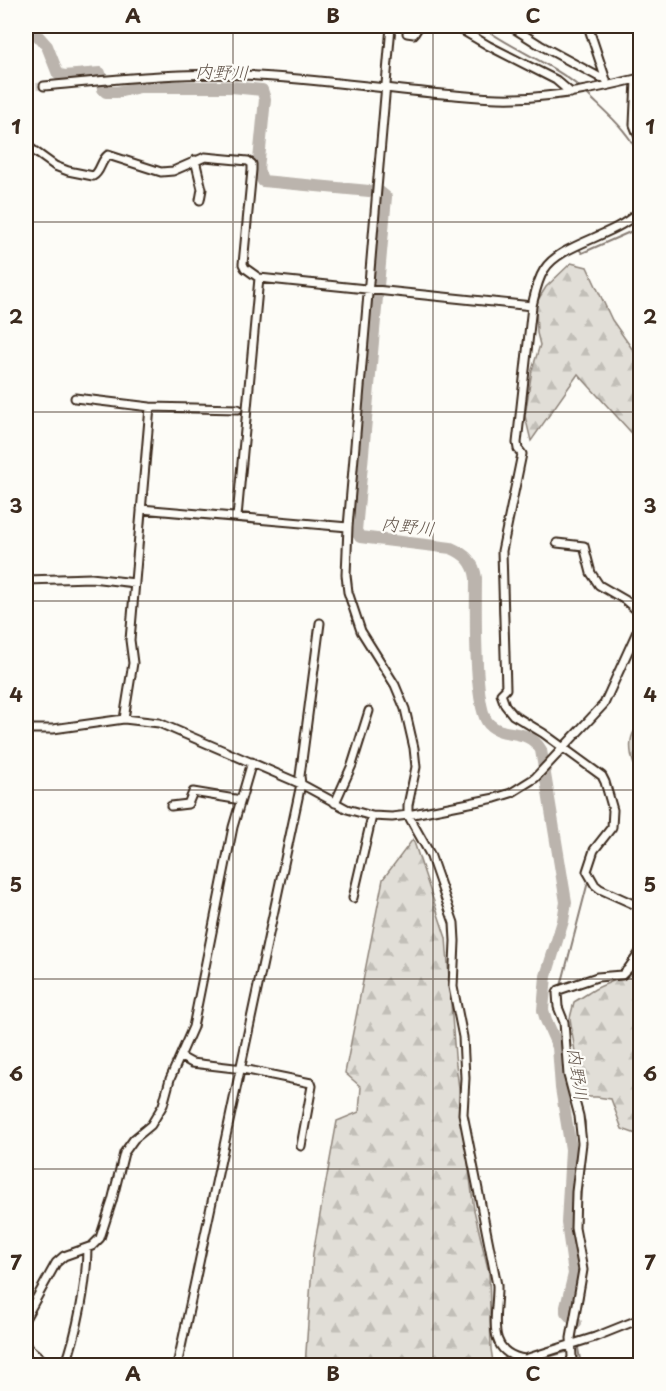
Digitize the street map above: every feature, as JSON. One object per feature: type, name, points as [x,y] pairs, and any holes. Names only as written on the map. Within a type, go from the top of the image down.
[{"type":"street","points":[[391,26],[348,527],[345,575],[348,592],[361,631],[400,694],[414,748],[416,766],[408,815],[430,854],[454,923],[453,987],[464,1037],[464,1114],[497,1285],[494,1312],[499,1344],[507,1352],[521,1358],[545,1354],[640,1319]]},
{"type":"street","points":[[407,33],[414,34],[419,26]]},
{"type":"street","points":[[456,26],[489,46],[556,80],[571,93]]},
{"type":"street","points":[[510,26],[548,50],[607,81]]},
{"type":"street","points":[[588,26],[607,81]]},
{"type":"street","points":[[44,86],[193,74],[315,80],[386,89],[505,98],[571,93],[607,81],[638,78],[634,125],[640,140]]},
{"type":"street","points":[[26,145],[55,166],[93,176],[108,155],[161,172],[172,171],[204,157],[246,160],[252,164],[243,264],[244,268],[259,278],[368,291],[532,306]]},
{"type":"street","points":[[195,160],[202,189],[200,200]]},
{"type":"street","points":[[640,217],[635,214],[618,228],[566,252],[551,262],[542,274],[532,306],[517,447],[522,454],[502,551],[507,689],[501,694],[505,705],[513,715],[543,732],[602,776],[613,810],[612,827],[594,850],[588,874],[595,885],[605,892],[640,908]]},
{"type":"street","points":[[237,517],[259,278]]},
{"type":"street","points":[[75,398],[150,406],[238,409]]},
{"type":"street","points":[[124,719],[134,663],[130,640],[150,406]]},
{"type":"street","points":[[141,510],[348,527]]},
{"type":"street","points":[[557,543],[584,546],[591,573],[599,585],[625,600],[640,613]]},
{"type":"street","points":[[26,580],[91,578],[135,583]]},
{"type":"street","points":[[177,1365],[301,784],[300,776],[321,623]]},
{"type":"street","points":[[26,729],[62,728],[124,719],[159,723],[301,784],[347,809],[372,816],[408,815],[495,798],[511,793],[535,778],[604,704],[640,625]]},
{"type":"street","points":[[335,803],[352,765],[369,711]]},
{"type":"street","points":[[26,1317],[56,1263],[64,1256],[95,1243],[103,1233],[124,1153],[134,1139],[151,1125],[159,1114],[195,1019],[227,857],[252,762]]},
{"type":"street","points":[[171,806],[188,804],[193,792],[241,800]]},
{"type":"street","points":[[353,898],[372,816]]},
{"type":"street","points":[[569,1365],[572,1357],[571,1345],[583,1270],[574,1228],[581,1130],[568,1075],[565,1026],[556,993],[591,979],[622,975],[640,952]]},
{"type":"street","points":[[181,1057],[192,1064],[311,1083],[300,1146]]},
{"type":"street","points":[[65,1365],[82,1300],[87,1248]]},
{"type":"street","points":[[26,1346],[50,1365]]},
{"type":"green space","points":[[571,263],[587,267],[612,320],[640,360],[640,442],[578,374],[531,441],[525,416],[532,370],[540,345],[537,333],[536,303],[546,287]]},
{"type":"green space","points":[[635,730],[640,732],[640,781],[631,749]]},
{"type":"green space","points":[[413,839],[446,938],[455,1056],[474,1210],[489,1273],[493,1362],[491,1366],[305,1366],[313,1253],[337,1121],[359,1112],[361,1087],[345,1073],[383,879]]},
{"type":"green space","points":[[640,958],[640,1139],[636,1134],[622,1129],[611,1099],[578,1097],[574,1087],[576,1059],[570,1018],[574,1002],[625,975]]},
{"type":"waterway","name":"内野川","points":[[29,26],[47,46],[58,74],[64,76],[100,73],[103,89],[106,92],[140,87],[232,87],[262,90],[265,99],[258,170],[263,181],[380,192],[386,197],[356,531],[360,537],[451,548],[468,559],[476,578],[476,655],[480,699],[484,714],[489,724],[495,728],[529,738],[541,750],[566,902],[563,921],[546,976],[543,1010],[558,1047],[561,1088],[571,1149],[567,1223],[574,1274],[566,1312],[576,1323]]},
{"type":"waterway","points":[[481,26],[582,89]]},
{"type":"waterway","points":[[586,93],[631,140],[640,159]]},
{"type":"waterway","points":[[637,123],[640,111]]},
{"type":"waterway","points":[[551,267],[571,252],[616,231],[637,218]]},
{"type":"waterway","points":[[579,249],[582,253],[630,232],[640,224]]},
{"type":"waterway","points":[[535,311],[539,293]]},
{"type":"waterway","points":[[520,445],[529,364]]},
{"type":"waterway","points":[[499,556],[501,641]]},
{"type":"waterway","points":[[502,673],[502,689]]},
{"type":"waterway","points":[[506,700],[515,710],[548,733]]},
{"type":"waterway","points":[[605,776],[612,793]]},
{"type":"waterway","points":[[615,825],[616,813]]},
{"type":"waterway","points":[[572,1077],[569,1027],[561,1002],[561,986],[589,878]]},
{"type":"waterway","points":[[580,1106],[585,1122],[585,1144]]},
{"type":"waterway","points":[[578,1222],[585,1150]]},
{"type":"waterway","points":[[578,1319],[585,1273],[581,1245]]},
{"type":"waterway","points":[[575,1330],[581,1366]]},
{"type":"waterway","points":[[495,1366],[505,1358],[528,1363],[569,1351]]},
{"type":"tunnel","points":[[26,87],[44,86]]}]
